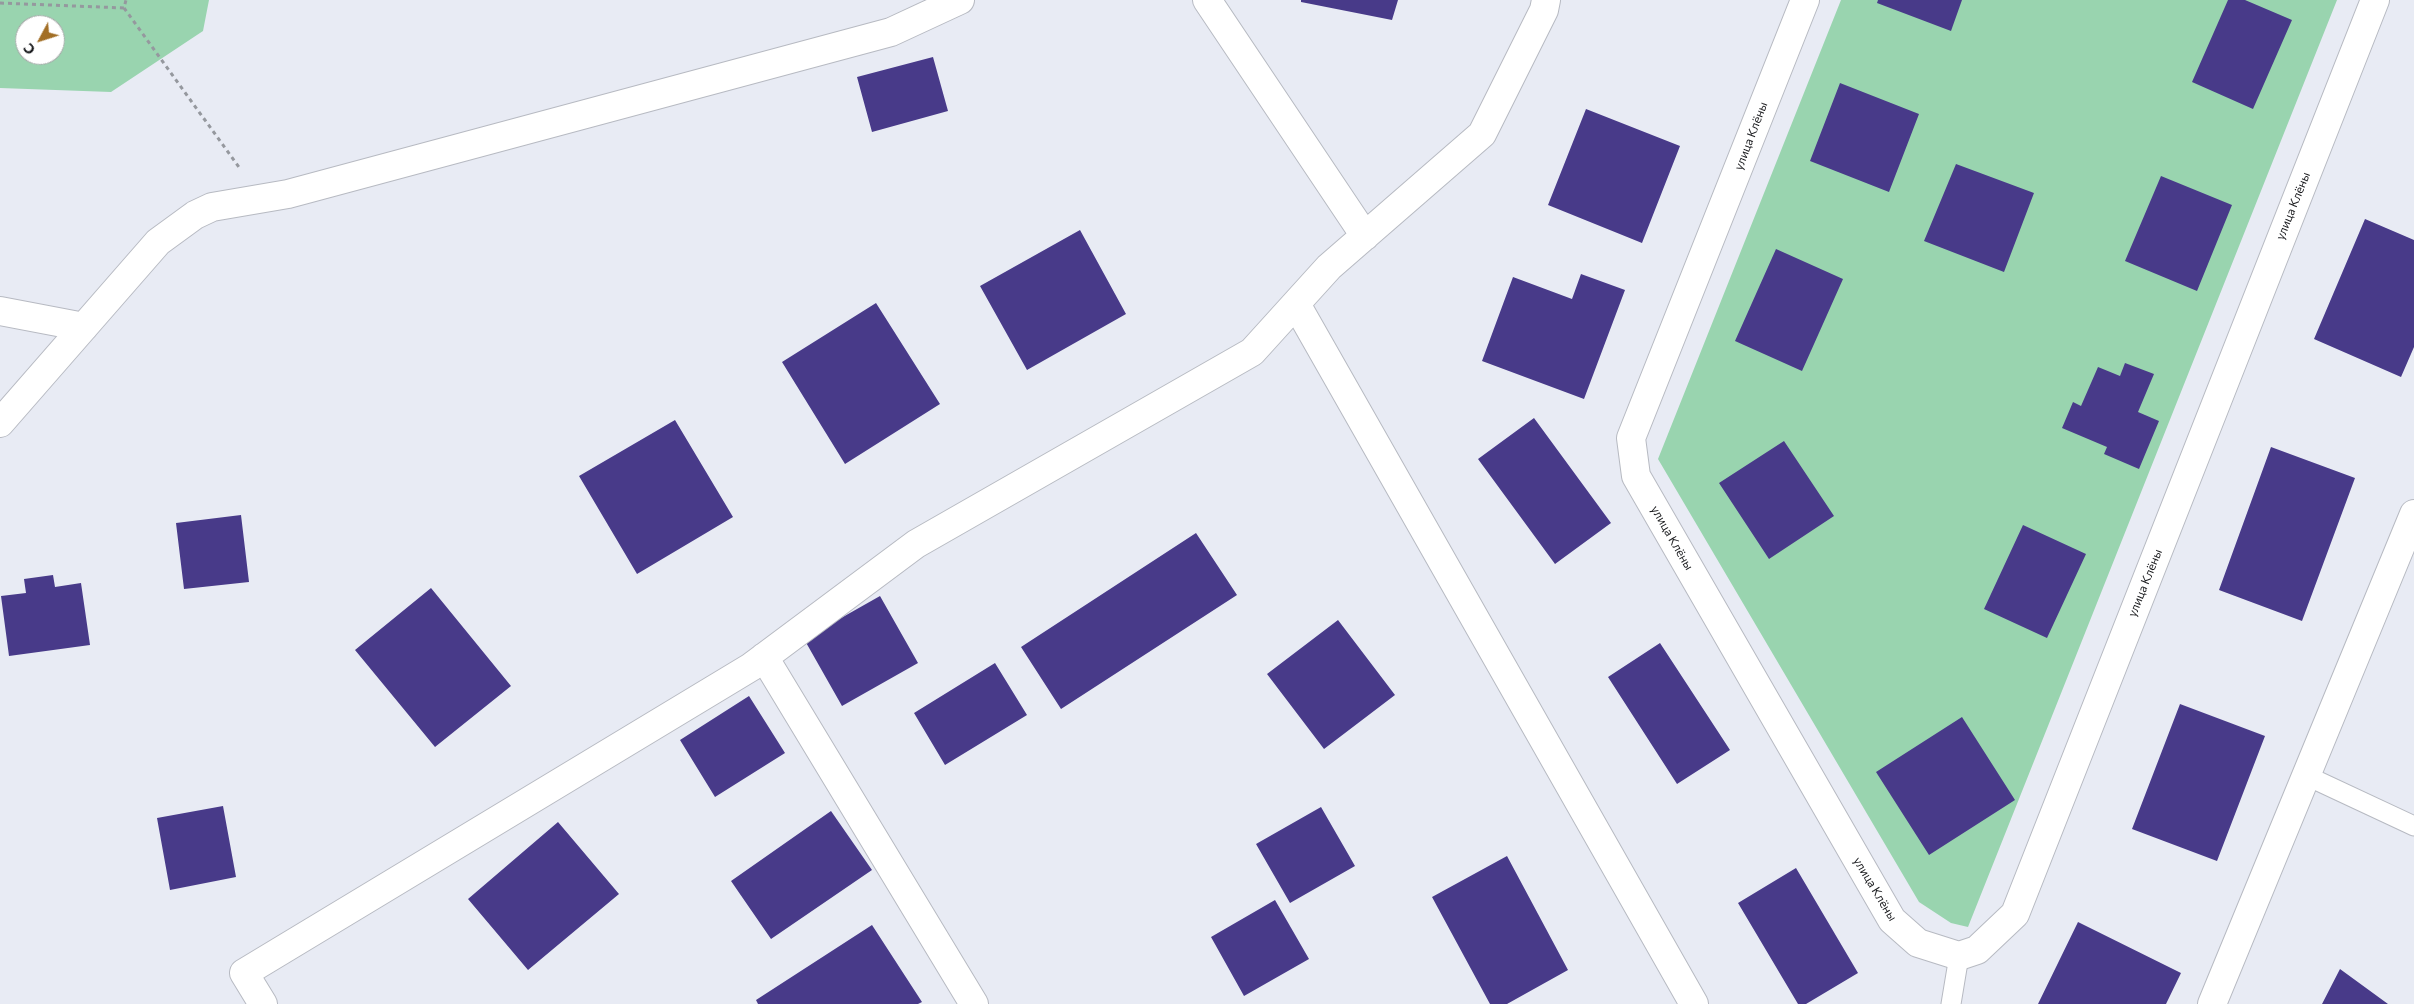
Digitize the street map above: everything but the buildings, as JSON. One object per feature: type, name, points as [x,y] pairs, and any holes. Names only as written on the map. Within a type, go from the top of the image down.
[{"type":"street","points":[[0,423],[158,242],[194,215],[212,207],[297,191],[891,32],[960,0]]},
{"type":"street","points":[[1207,0],[1365,236]]},
{"type":"street","points":[[263,1004],[244,973],[764,657],[916,544],[1252,352],[1329,267],[1482,134],[1544,10],[1546,0]]},
{"type":"street","name":"улица Клёны","points":[[1805,0],[1631,438],[1636,476],[1892,920],[1918,943],[1959,956],[1978,950],[2015,914],[2375,0]]},
{"type":"street","points":[[1296,304],[1694,1004]]},
{"type":"street","points":[[0,311],[84,327]]},
{"type":"street","points":[[2212,1004],[2414,514]]},
{"type":"street","points":[[764,657],[974,1004]]},
{"type":"lane","points":[[2305,775],[2414,826]]},
{"type":"lane","points":[[1951,1004],[1959,956]]},
{"type":"path","points":[[126,0],[124,8],[243,173],[259,199]]},
{"type":"path","points":[[0,2],[124,8]]},
{"type":"green space","points":[[0,0],[209,0],[203,31],[111,92],[0,88]]},
{"type":"green space","points":[[1841,0],[2337,0],[1968,927],[1951,923],[1919,902],[1658,459]]}]
